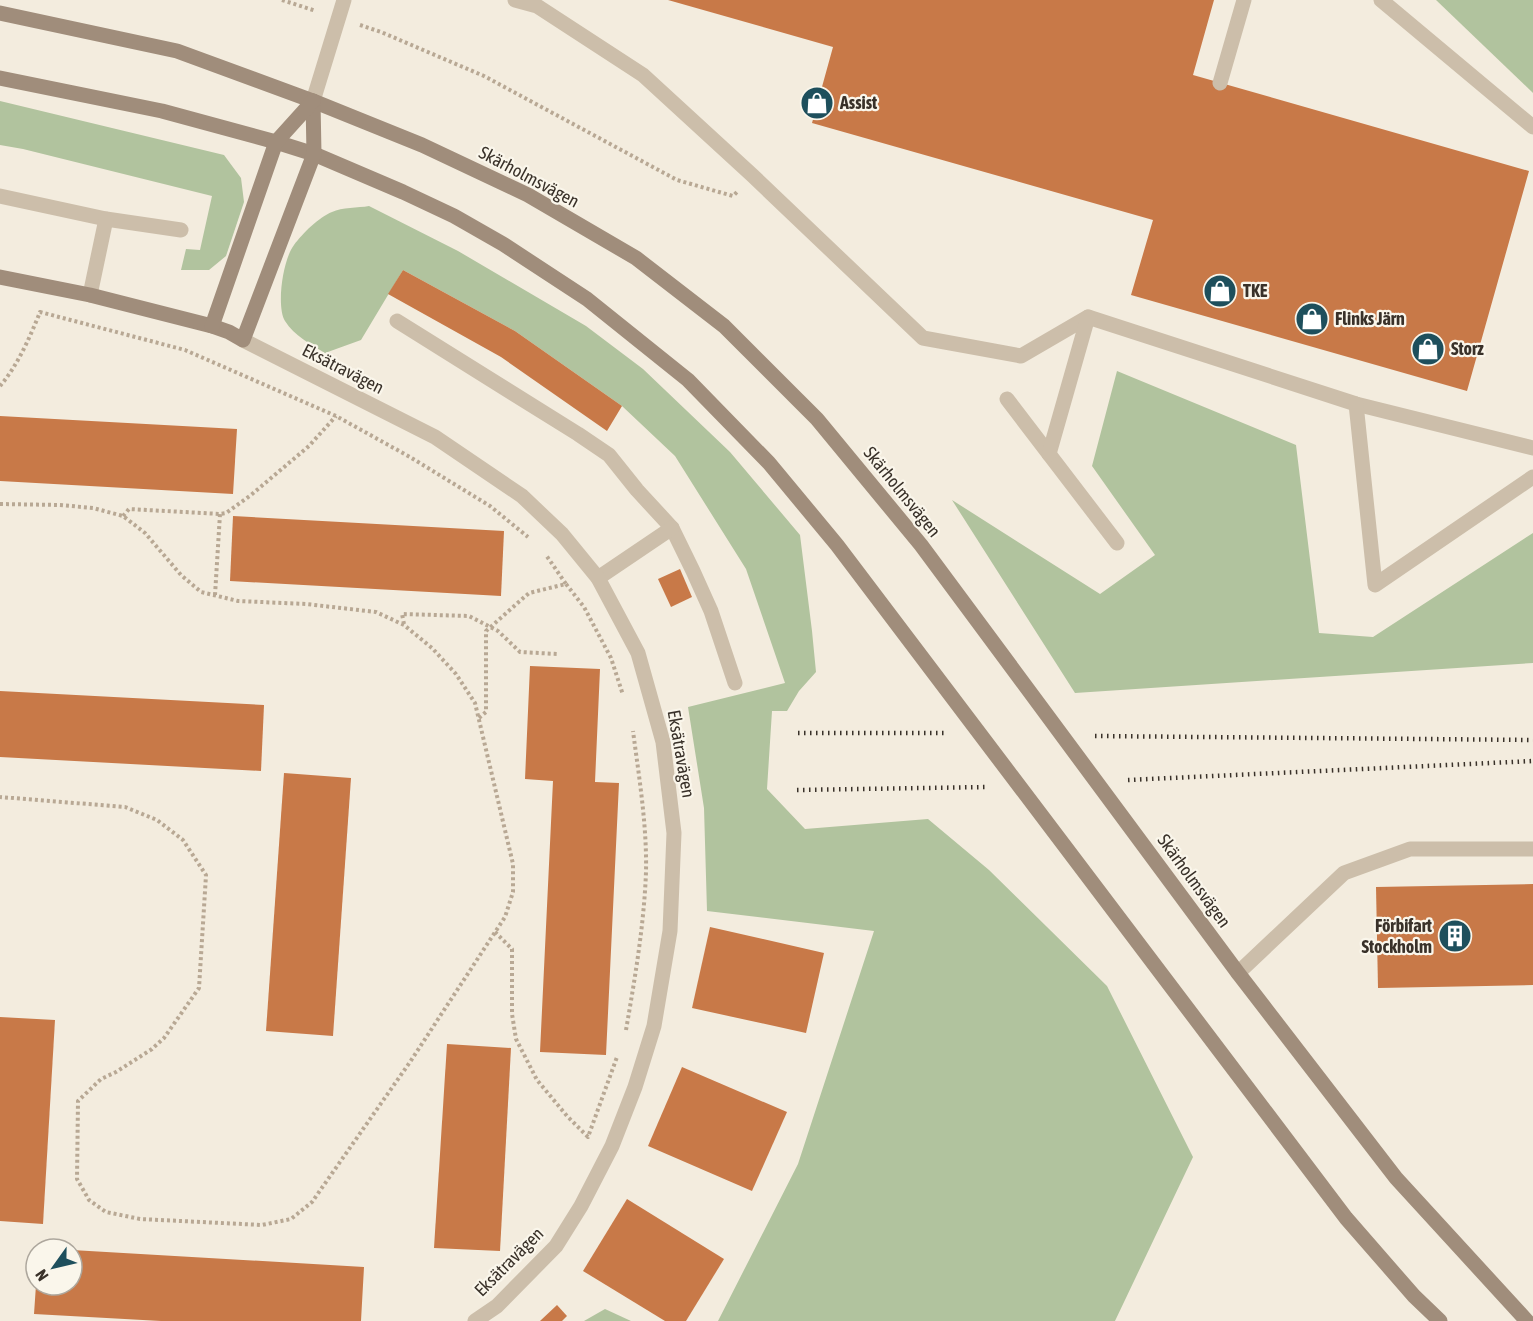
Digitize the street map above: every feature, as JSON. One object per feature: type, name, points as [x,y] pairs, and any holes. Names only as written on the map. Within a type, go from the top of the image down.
[{"type":"main road","name":"Skärholmsvägen","points":[[0,13],[177,51],[314,101],[422,145],[528,195],[636,258],[724,326],[817,419],[921,545],[1238,973],[1396,1178],[1527,1321]]},
{"type":"main road","points":[[0,78],[162,111],[276,142],[314,154],[403,192],[454,216],[503,244],[587,299],[688,380],[769,463],[837,545],[1346,1218],[1414,1296],[1440,1321]]},
{"type":"main road","points":[[212,326],[276,142],[314,101]]},
{"type":"main road","points":[[243,340],[314,154],[314,101]]},
{"type":"main road","name":"Eksätravägen","points":[[0,277],[212,326],[243,340]]},
{"type":"street","points":[[314,101],[344,0]]},
{"type":"street","points":[[515,0],[537,6],[643,75],[923,338],[1021,356],[1088,316],[1356,404],[1533,448]]},
{"type":"street","points":[[1220,83],[1244,0]]},
{"type":"street","points":[[1381,0],[1533,127]]},
{"type":"street","points":[[0,196],[106,219],[182,231]]},
{"type":"street","points":[[90,296],[106,219]]},
{"type":"street","points":[[1049,454],[1088,316]]},
{"type":"street","points":[[398,321],[609,455],[672,528],[711,611],[735,683]]},
{"type":"street","name":"Eksätravägen","points":[[243,340],[435,437],[522,496],[562,534],[598,578],[638,652],[663,742],[674,833],[670,931],[654,1026],[635,1087],[612,1146],[581,1206],[556,1246],[498,1306],[475,1321]]},
{"type":"street","points":[[1007,399],[1116,543]]},
{"type":"street","points":[[1356,404],[1374,585],[1533,477]]},
{"type":"street","points":[[598,578],[672,528]]},
{"type":"street","points":[[1238,973],[1344,873],[1410,849],[1533,849]]},
{"type":"path","points":[[282,0],[381,32],[484,76],[677,180],[733,196],[752,176]]},
{"type":"path","points":[[0,386],[7,378],[29,338],[40,312],[185,350],[336,416],[410,457],[490,506],[533,541]]},
{"type":"path","points":[[123,516],[129,509],[226,513],[309,446],[336,416]]},
{"type":"path","points":[[0,504],[93,508],[123,516],[145,533],[162,555],[201,592],[238,601],[306,604],[376,612],[404,625],[432,648],[456,674],[475,703],[513,864],[513,892],[505,917],[410,1062],[312,1202],[291,1219],[262,1225],[140,1219],[105,1212],[90,1200],[78,1179],[78,1101],[102,1078],[116,1072],[152,1049],[164,1038],[199,988],[206,875],[183,840],[157,820],[125,807],[0,797]]},
{"type":"path","points":[[215,595],[219,514]]},
{"type":"path","points":[[541,548],[584,607],[611,658],[625,701]]},
{"type":"path","points":[[479,718],[486,712],[486,631],[529,593],[567,584]]},
{"type":"path","points":[[404,625],[402,614],[469,616],[498,631],[520,652],[557,654]]},
{"type":"path","points":[[625,1037],[639,955],[646,871],[642,799],[632,722]]},
{"type":"path","points":[[495,932],[513,949],[512,1014],[516,1039],[537,1080],[588,1137],[621,1047]]},
{"type":"green space","points":[[1436,0],[1533,0],[1533,93]]},
{"type":"green space","points":[[0,101],[224,155],[241,178],[244,202],[226,256],[209,270],[181,270],[186,249],[200,250],[212,196],[0,145]]},
{"type":"green space","points":[[369,206],[458,251],[586,326],[643,369],[730,452],[800,535],[816,672],[799,691],[787,711],[772,711],[767,789],[805,829],[928,819],[989,870],[1107,986],[1193,1157],[1115,1321],[718,1321],[798,1164],[874,931],[707,911],[704,808],[688,707],[785,683],[746,569],[675,456],[622,406],[515,331],[403,270],[361,340],[325,353],[298,335],[285,321],[281,305],[282,283],[287,261],[294,245],[311,226],[327,214],[340,209]]},
{"type":"green space","points":[[1117,371],[1296,445],[1319,633],[1373,637],[1533,533],[1533,663],[1075,693],[952,500],[1100,594],[1155,555],[1092,466]]},
{"type":"green space","points":[[605,1309],[631,1321],[584,1321]]},
{"type":"building","points":[[668,0],[1214,0],[1193,75],[1529,171],[1467,391],[1131,295],[1153,220],[812,123],[833,47]]},
{"type":"building","points":[[403,270],[515,331],[622,406],[607,431],[501,357],[388,294]]},
{"type":"building","points":[[0,416],[237,429],[233,494],[0,481]]},
{"type":"building","points":[[233,516],[504,531],[501,596],[230,581]]},
{"type":"building","points":[[680,569],[692,597],[671,607],[658,579]]},
{"type":"building","points":[[530,666],[600,669],[595,782],[619,783],[606,1055],[540,1052],[553,781],[525,779]]},
{"type":"building","points":[[0,691],[264,705],[261,771],[0,757]]},
{"type":"building","points":[[284,773],[351,778],[333,1036],[266,1031]]},
{"type":"building","name":"Förbifart Stockholm","points":[[1533,884],[1533,985],[1378,988],[1376,887]]},
{"type":"building","points":[[710,927],[824,953],[806,1033],[692,1008]]},
{"type":"building","points":[[0,1017],[55,1020],[43,1224],[0,1221]]},
{"type":"building","points":[[447,1044],[511,1048],[500,1251],[434,1248]]},
{"type":"building","points":[[682,1067],[787,1112],[752,1191],[648,1146]]},
{"type":"building","points":[[627,1199],[724,1259],[686,1321],[665,1321],[583,1271]]},
{"type":"building","points":[[84,1251],[364,1267],[361,1321],[161,1321],[34,1314],[35,1297],[84,1297]]},
{"type":"building","points":[[557,1305],[567,1316],[562,1321],[540,1321]]},
{"type":"railway","points":[[798,733],[946,733]]},
{"type":"railway","points":[[1095,736],[1533,740]]},
{"type":"railway","points":[[1128,780],[1533,761]]},
{"type":"railway","points":[[797,790],[987,787]]},
{"type":"place","name":"Assist","points":[[817,103]]},
{"type":"place","name":"TKE","points":[[1220,291]]},
{"type":"place","name":"Flinks Järn","points":[[1312,319]]},
{"type":"place","name":"Storz","points":[[1428,349]]},
{"type":"place","name":"Förbifart Stockholm","points":[[1455,936]]}]
